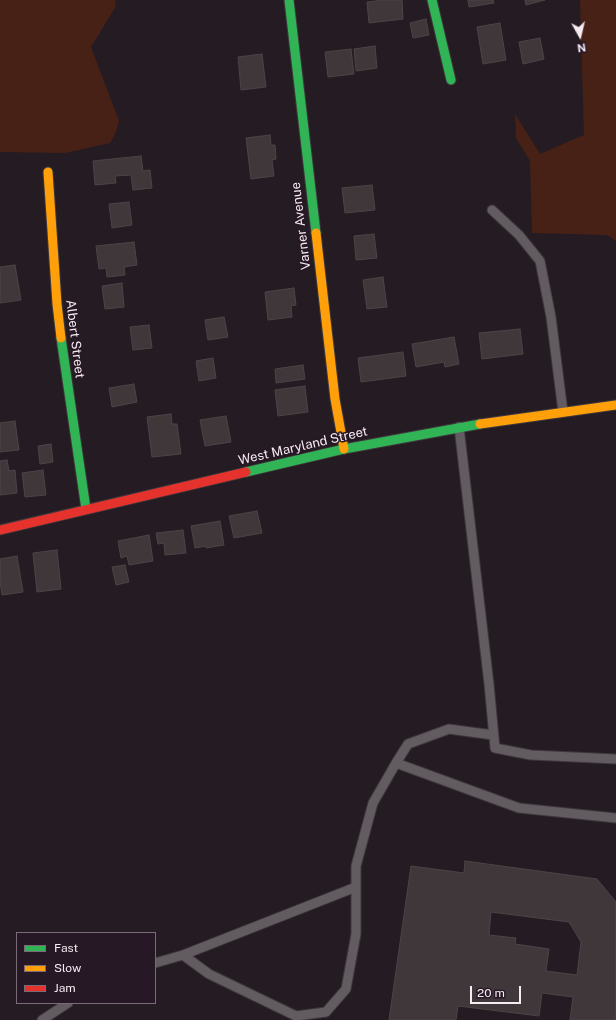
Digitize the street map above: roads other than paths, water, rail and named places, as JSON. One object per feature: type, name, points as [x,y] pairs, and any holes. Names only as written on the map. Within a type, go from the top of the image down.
[{"type":"street","name":"Varner Avenue","points":[[289,0],[335,399],[344,449]]},
{"type":"street","points":[[432,0],[451,80]]},
{"type":"street","name":"Albert Street","points":[[48,172],[57,304],[70,405],[86,509]]},
{"type":"street","name":"West Maryland Street","points":[[0,530],[344,449],[459,427],[616,405]]},
{"type":"lane","points":[[492,210],[519,235],[540,261],[551,317],[563,412]]},
{"type":"lane","points":[[459,427],[489,684],[494,748],[531,755],[616,759]]},
{"type":"lane","points":[[183,955],[209,974],[296,1016],[326,1012],[346,989],[356,934],[356,866],[373,803],[396,763],[408,744],[449,729],[494,735]]},
{"type":"lane","points":[[396,763],[519,808],[616,818]]},
{"type":"lane","points":[[156,963],[183,955],[356,887]]},
{"type":"lane","points":[[42,1020],[66,1004]]}]
